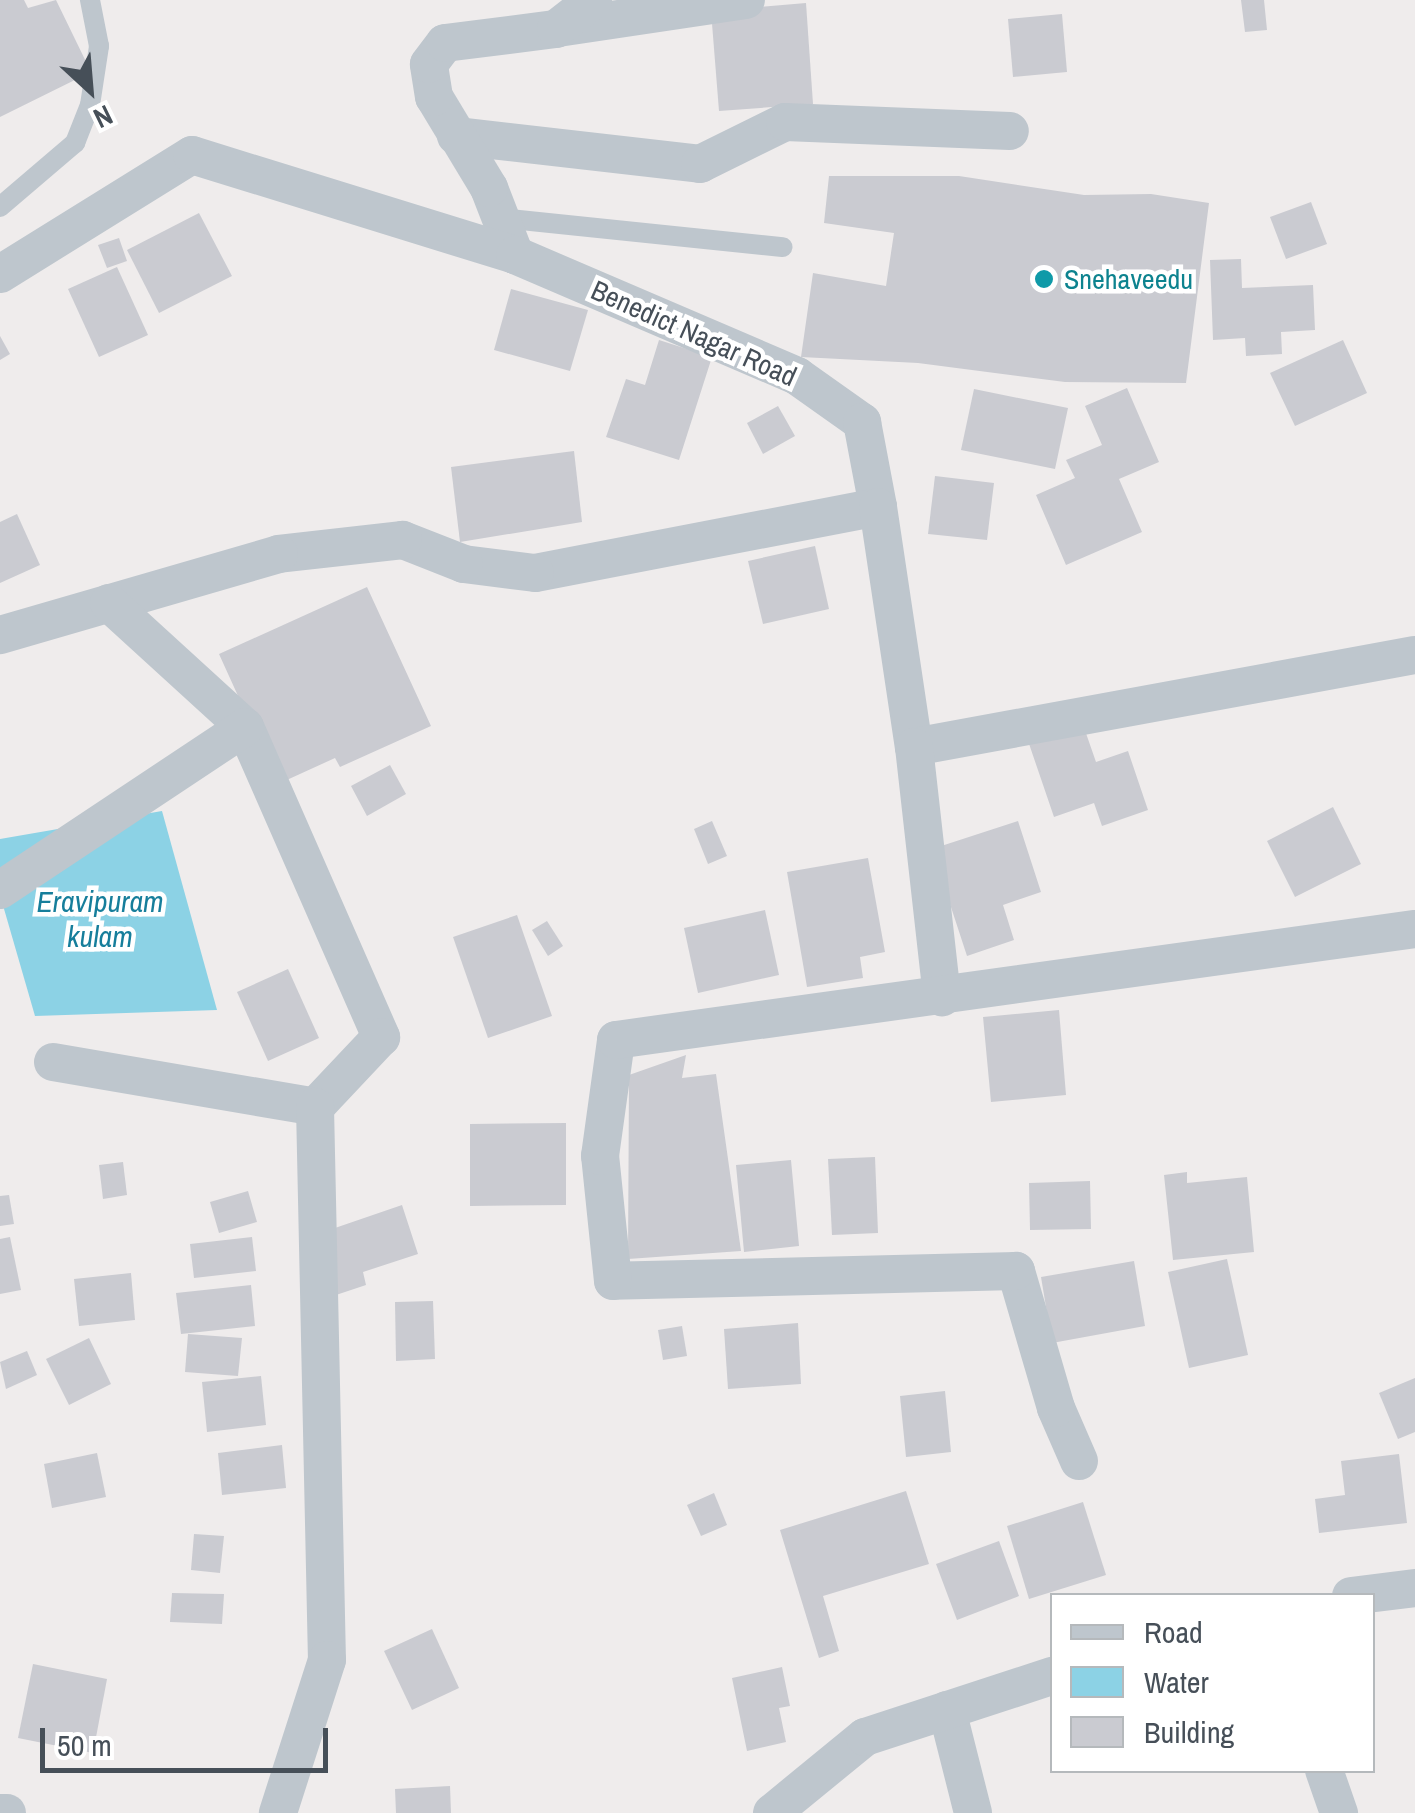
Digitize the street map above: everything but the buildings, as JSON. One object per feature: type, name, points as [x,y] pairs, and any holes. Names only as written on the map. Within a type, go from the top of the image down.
[{"type":"street","points":[[556,28],[593,0]]},
{"type":"street","points":[[516,255],[501,218],[428,84],[434,52],[445,42],[746,0]]},
{"type":"street","points":[[456,136],[700,164],[785,122],[1010,131]]},
{"type":"street","name":"Benedict Nagar Road","points":[[0,274],[192,155],[516,255],[796,376],[862,422],[914,747],[942,997]]},
{"type":"street","points":[[0,635],[279,554],[403,540],[464,564],[535,573],[878,506]]},
{"type":"street","points":[[108,603],[244,727],[382,1038],[315,1107],[327,1660],[278,1813]]},
{"type":"street","points":[[914,747],[1415,655]]},
{"type":"street","points":[[0,890],[244,727]]},
{"type":"street","points":[[1079,1461],[1056,1408],[1016,1271],[614,1281],[600,1156],[616,1040],[1415,929]]},
{"type":"street","points":[[52,1062],[315,1107]]},
{"type":"street","points":[[1375,1593],[1415,1588]]},
{"type":"street","points":[[772,1813],[865,1737],[1050,1677]]},
{"type":"street","points":[[948,1710],[973,1813]]},
{"type":"street","points":[[1325,1773],[1339,1813]]},
{"type":"lane","points":[[0,206],[75,144],[90,105],[99,46],[90,0]]},
{"type":"lane","points":[[501,218],[784,247]]},
{"type":"water","name":"Eravipuram kulam","points":[[162,811],[217,1010],[35,1016],[0,895],[0,839]]},
{"type":"place","name":"Snehaveedu","points":[[1044,279]]}]
